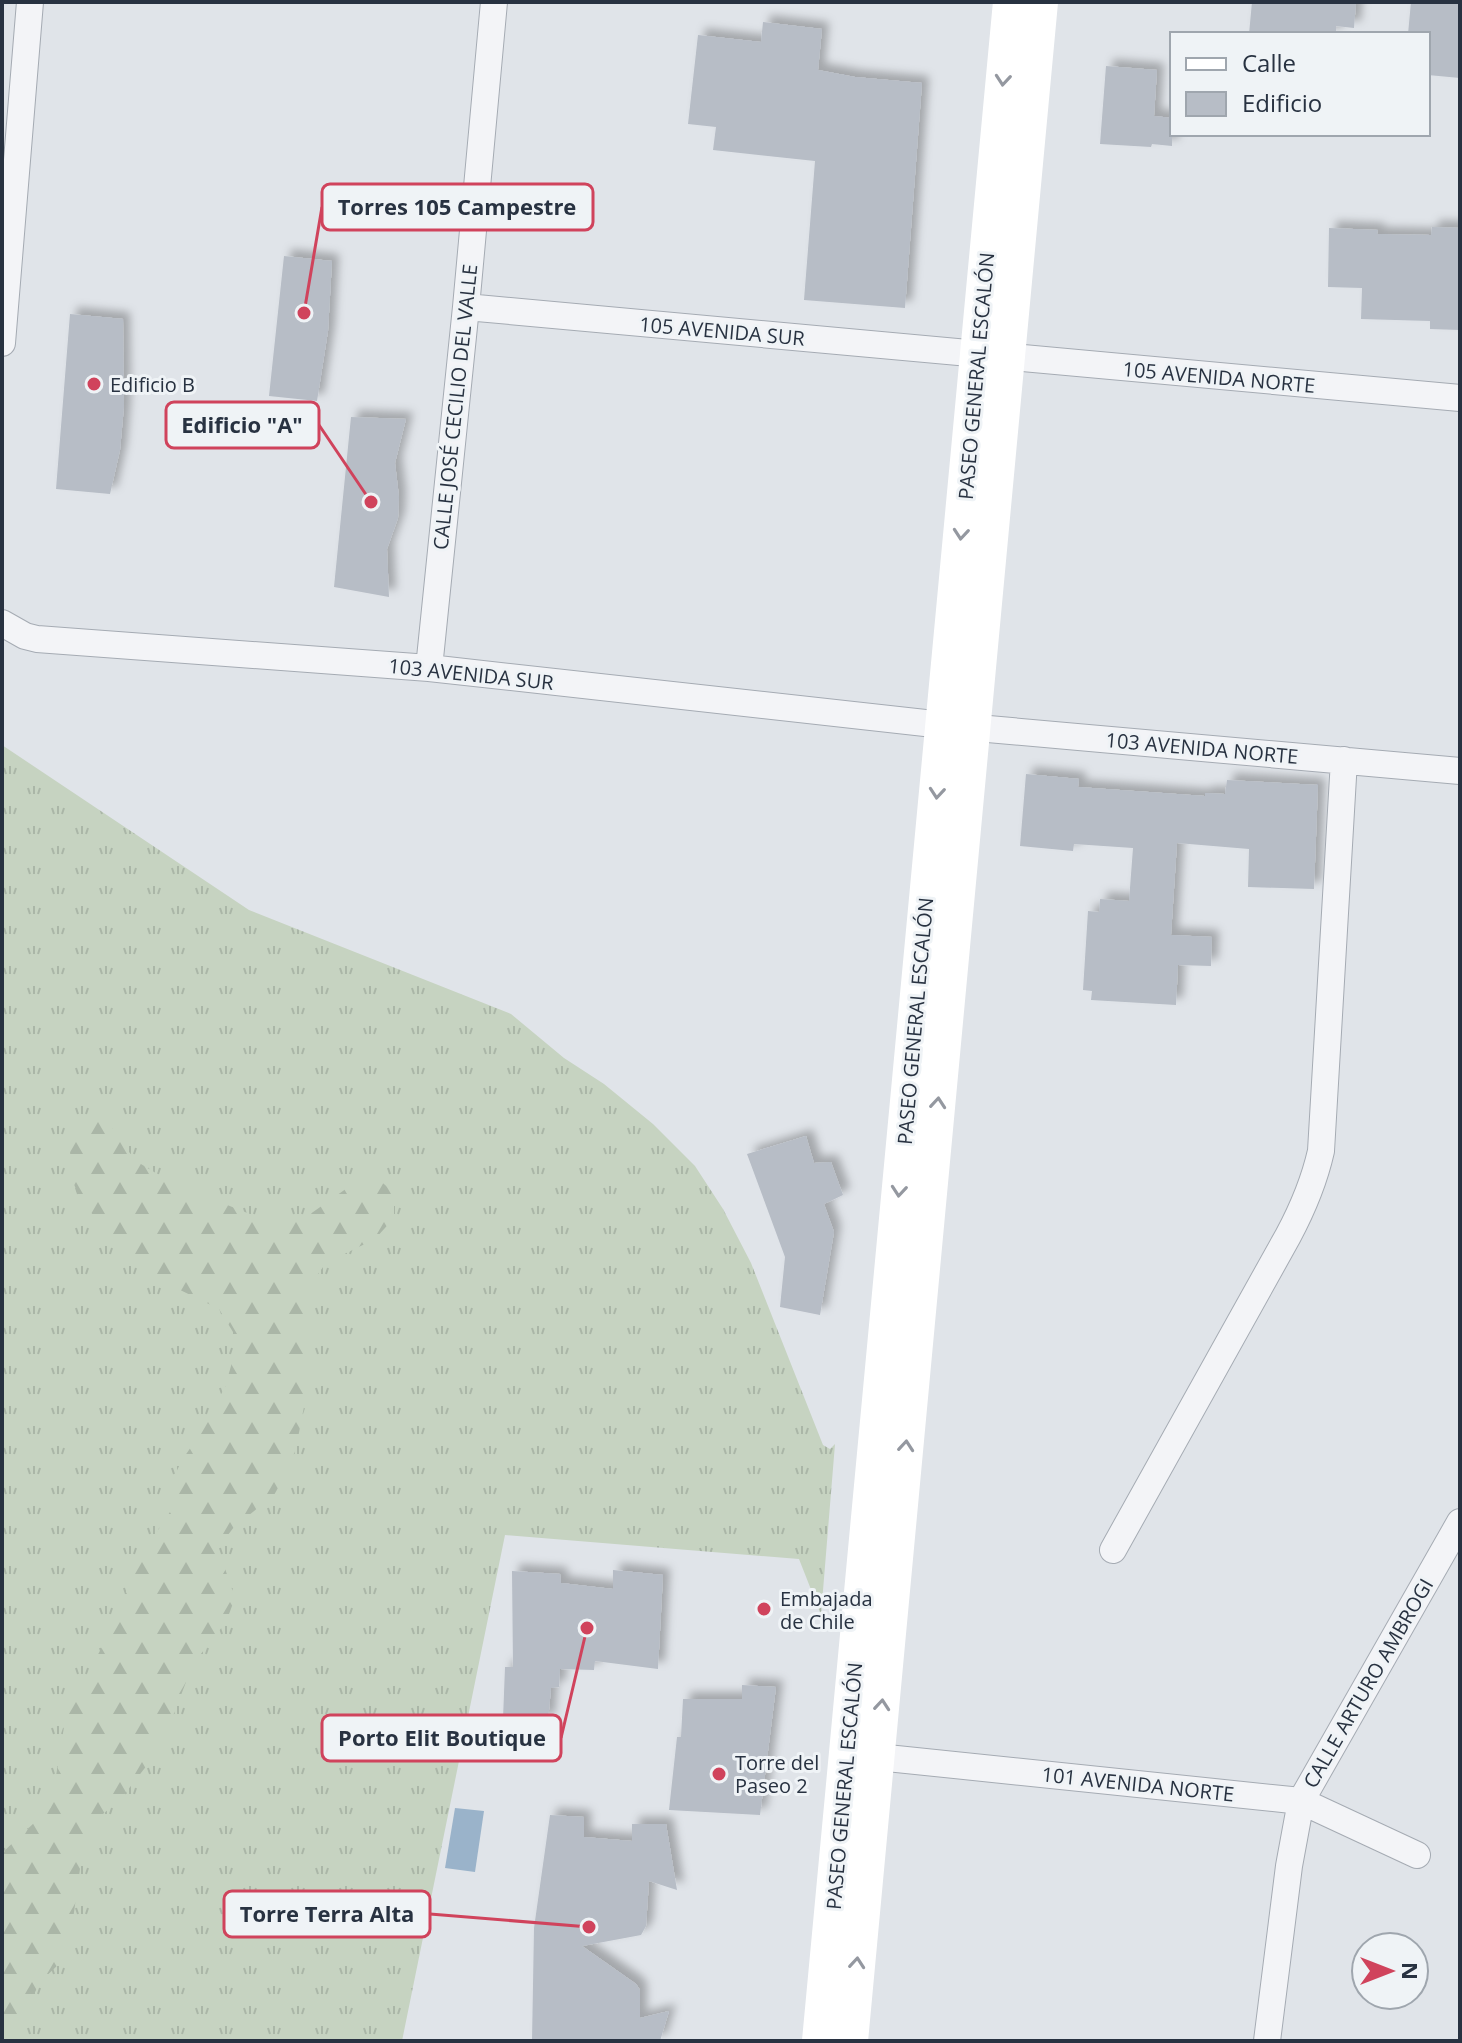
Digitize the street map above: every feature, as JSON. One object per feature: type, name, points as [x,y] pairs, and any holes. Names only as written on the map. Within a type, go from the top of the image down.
[{"type":"street","points":[[2,343],[30,2]]},
{"type":"street","name":"CALLE JOSÉ CECILIO DEL VALLE","points":[[429,668],[494,2]]},
{"type":"street","name":"PASEO GENERAL ESCALÓN","points":[[850,2041],[862,1755],[992,357],[1011,2]]},
{"type":"street","name":"PASEO GENERAL ESCALÓN","points":[[992,357],[1040,2]]},
{"type":"street","name":"105 AVENIDA SUR","points":[[466,307],[992,357]]},
{"type":"street","name":"105 AVENIDA NORTE","points":[[992,357],[1460,398]]},
{"type":"street","name":"103 AVENIDA SUR","points":[[2,623],[15,632],[37,639],[429,668],[958,727]]},
{"type":"street","name":"103 AVENIDA NORTE","points":[[958,727],[1460,771]]},
{"type":"street","points":[[1113,1550],[1305,1205],[1315,1177],[1321,1151],[1344,760]]},
{"type":"street","name":"CALLE ARTURO AMBROGI","points":[[1267,2041],[1289,1866],[1301,1801],[1460,1522]]},
{"type":"street","name":"PASEO GENERAL ESCALÓN","points":[[820,2041],[862,1755]]},
{"type":"street","name":"101 AVENIDA NORTE","points":[[862,1755],[1301,1801],[1417,1855]]},
{"type":"green space","points":[[2,745],[249,910],[511,1014],[653,1124],[695,1166],[723,1209],[751,1263],[823,1445],[830,1449],[835,1444],[821,1615],[799,1559],[505,1535],[402,2041],[2,2041]]},
{"type":"green space","points":[[105,1115],[136,1161],[159,1175],[255,1216],[281,1222],[306,1217],[350,1186],[375,1176],[394,1193],[394,1218],[375,1239],[326,1263],[310,1285],[305,1312],[308,1386],[296,1448],[274,1495],[234,1527],[218,1548],[235,1598],[226,1622],[193,1664],[164,1739],[151,1760],[120,1800],[98,1818],[84,1840],[70,1941],[59,1964],[40,1982],[11,2041],[2,2041],[2,1853],[51,1807],[64,1727],[73,1701],[125,1596],[131,1571],[170,1512],[170,1485],[225,1387],[233,1359],[233,1332],[219,1309],[172,1286],[150,1270],[81,1203],[71,1176],[70,1149],[79,1124]]},
{"type":"water","points":[[455,1808],[484,1811],[475,1872],[445,1868]]},
{"type":"building","points":[[1252,2],[1356,2],[1354,28],[1336,26],[1336,32],[1249,32]]},
{"type":"building","points":[[1411,2],[1460,2],[1460,78],[1430,75],[1430,32],[1408,32]]},
{"type":"building","points":[[763,22],[822,29],[818,70],[922,83],[905,308],[804,300],[815,161],[713,150],[716,127],[688,124],[698,35],[761,42]]},
{"type":"building","points":[[1106,66],[1157,70],[1154,116],[1170,118],[1172,146],[1100,144]]},
{"type":"building","points":[[1432,227],[1460,228],[1460,330],[1430,329],[1430,321],[1361,319],[1362,288],[1328,287],[1329,228],[1378,230],[1377,234],[1431,235]]},
{"type":"building","points":[[284,256],[332,261],[328,331],[317,401],[269,396]]},
{"type":"building","name":"Edificio B","points":[[70,314],[123,319],[124,406],[120,450],[110,494],[56,489]]},
{"type":"building","points":[[351,417],[406,419],[395,463],[399,497],[398,518],[387,549],[389,597],[334,587]]},
{"type":"building","points":[[1026,774],[1079,779],[1078,787],[1205,796],[1205,793],[1225,794],[1227,780],[1318,785],[1314,889],[1248,887],[1249,849],[1177,843],[1171,935],[1212,937],[1211,966],[1178,965],[1176,1005],[1091,1000],[1092,991],[1083,990],[1088,911],[1099,912],[1100,899],[1129,901],[1133,848],[1074,844],[1073,851],[1020,846]]},
{"type":"building","points":[[806,1136],[814,1163],[831,1162],[843,1195],[824,1204],[834,1232],[820,1315],[780,1307],[785,1257],[747,1154]]},
{"type":"building","points":[[613,1570],[663,1575],[658,1669],[595,1661],[594,1670],[560,1669],[559,1687],[551,1688],[548,1721],[503,1719],[505,1667],[513,1667],[512,1571],[560,1574],[561,1583],[613,1589]]},
{"type":"building","name":"Torre del Paseo 2","points":[[742,1685],[776,1687],[760,1815],[669,1810],[677,1737],[681,1737],[683,1699],[742,1699]]},
{"type":"building","points":[[550,1815],[584,1817],[584,1837],[632,1841],[632,1824],[666,1824],[677,1890],[649,1881],[646,1926],[641,1935],[582,1946],[636,1984],[640,1990],[640,2018],[669,2011],[660,2041],[532,2041],[534,1928]]},
{"type":"place","name":"Torres 105 Campestre","points":[[304,313]]},
{"type":"place","name":"Edificio B","points":[[94,384]]},
{"type":"place","name":"Edificio \"A\"","points":[[371,502]]},
{"type":"place","name":"Embajada de Chile","points":[[764,1609]]},
{"type":"place","name":"Porto Elit Boutique","points":[[587,1628]]},
{"type":"place","name":"Torre del Paseo 2","points":[[719,1774]]},
{"type":"place","name":"Torre Terra Alta","points":[[589,1927]]}]
